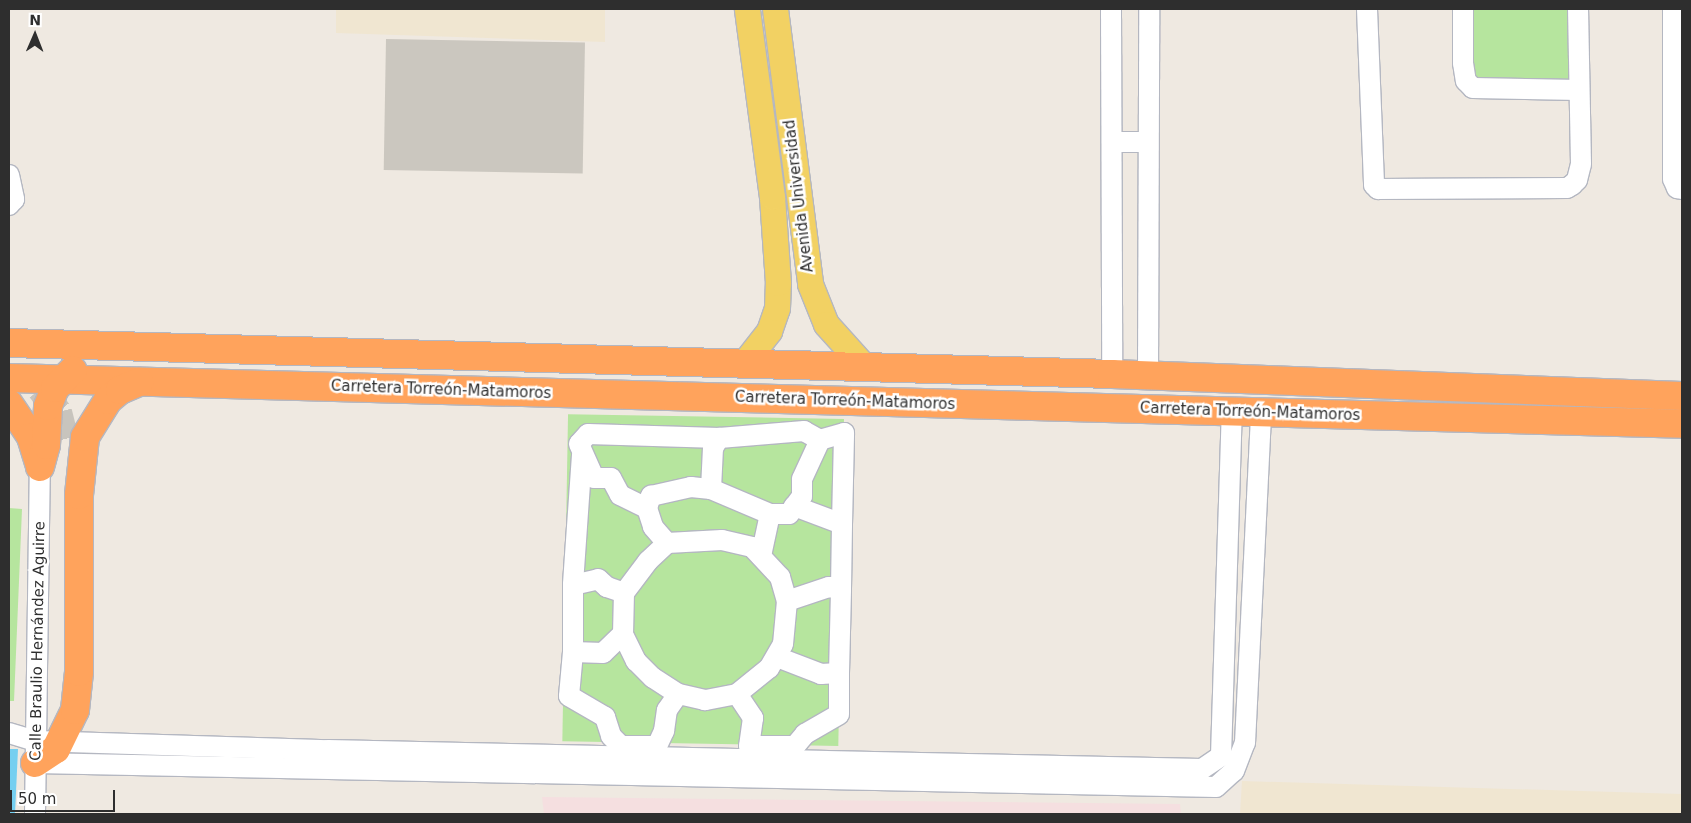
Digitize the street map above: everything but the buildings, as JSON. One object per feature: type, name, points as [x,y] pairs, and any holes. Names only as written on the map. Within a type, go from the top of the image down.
[{"type":"highway","points":[[9,343],[864,366],[1682,396]]},
{"type":"highway","points":[[40,467],[46,445],[48,406],[62,379],[91,362],[247,360],[267,358],[285,350]]},
{"type":"highway","name":"Carretera Torreón-Matamoros","points":[[9,378],[1682,424]]},
{"type":"highway","points":[[44,749],[73,717],[78,687],[79,495],[85,436],[108,400],[120,390],[139,382]]},
{"type":"highway","points":[[9,404],[31,437],[40,467]]},
{"type":"highway","points":[[44,749],[66,443]]},
{"type":"main road","name":"Avenida Universidad","points":[[744,363],[769,331],[777,308],[778,256],[747,9]]},
{"type":"main road","name":"Avenida Universidad","points":[[775,9],[807,270],[816,305],[842,346],[864,366]]},
{"type":"main road","points":[[766,163],[795,160]]},
{"type":"street","points":[[1111,9],[1112,374]]},
{"type":"street","points":[[1148,376],[1149,9]]},
{"type":"street","points":[[1367,9],[1374,185],[1378,189],[1567,188],[1577,180],[1581,164],[1578,90],[1578,9]]},
{"type":"street","points":[[1463,9],[1463,63],[1466,81],[1473,88],[1578,90]]},
{"type":"street","points":[[1673,9],[1673,179],[1677,188],[1682,189]]},
{"type":"street","points":[[1112,142],[1148,142]]},
{"type":"street","points":[[9,175],[14,200],[9,205]]},
{"type":"street","points":[[9,733],[44,749],[328,760],[766,769],[1195,770],[1214,764],[1222,756],[1232,412]]},
{"type":"street","points":[[766,769],[1205,789],[1226,782],[1242,756],[1245,743],[1260,412]]},
{"type":"street","points":[[582,455],[573,585],[573,652],[569,696],[604,717],[611,736],[621,746],[795,746],[812,729],[839,714],[844,433],[820,440],[804,431],[719,438],[588,434],[579,444],[582,455],[594,478],[611,478],[620,495],[646,508]]},
{"type":"street","points":[[711,489],[713,448],[719,438]]},
{"type":"street","points":[[667,543],[653,527],[646,508],[651,496],[691,487],[711,489],[770,514],[789,514],[802,496],[802,479],[820,440]]},
{"type":"street","name":"Calle Braulio Hernández Aguirre","points":[[35,814],[44,749],[40,467]]},
{"type":"street","points":[[794,506],[842,524]]},
{"type":"street","points":[[761,556],[770,514]]},
{"type":"street","points":[[722,540],[752,547],[780,576],[787,601],[787,628],[777,657],[769,668],[737,694],[705,700],[678,694],[653,678],[636,661],[623,634],[624,593],[648,561],[667,543],[722,540]]},
{"type":"street","points":[[573,585],[598,579],[607,587],[624,593]]},
{"type":"street","points":[[787,601],[829,587],[841,589]]},
{"type":"street","points":[[573,652],[603,653],[623,634]]},
{"type":"street","points":[[777,657],[821,674],[840,673]]},
{"type":"street","points":[[657,746],[664,731],[667,710],[678,694]]},
{"type":"street","points":[[737,694],[753,718],[749,746]]},
{"type":"street","points":[[44,749],[328,760]]},
{"type":"shaded area","points":[[336,9],[605,9],[605,42],[336,33]]},
{"type":"shaded area","points":[[1242,781],[1682,794],[1682,814],[1240,814]]},
{"type":"shaded area","points":[[542,797],[1180,804],[1181,814],[544,814]]},
{"type":"green space","points":[[1465,9],[1575,9],[1575,84],[1465,84]]},
{"type":"green space","points":[[568,414],[844,419],[838,746],[562,741]]},
{"type":"green space","points":[[9,508],[22,509],[14,701],[9,701]]},
{"type":"water","points":[[9,749],[18,749],[15,814],[9,814]]},
{"type":"tunnel","points":[[41,389],[58,412],[66,443]]}]
